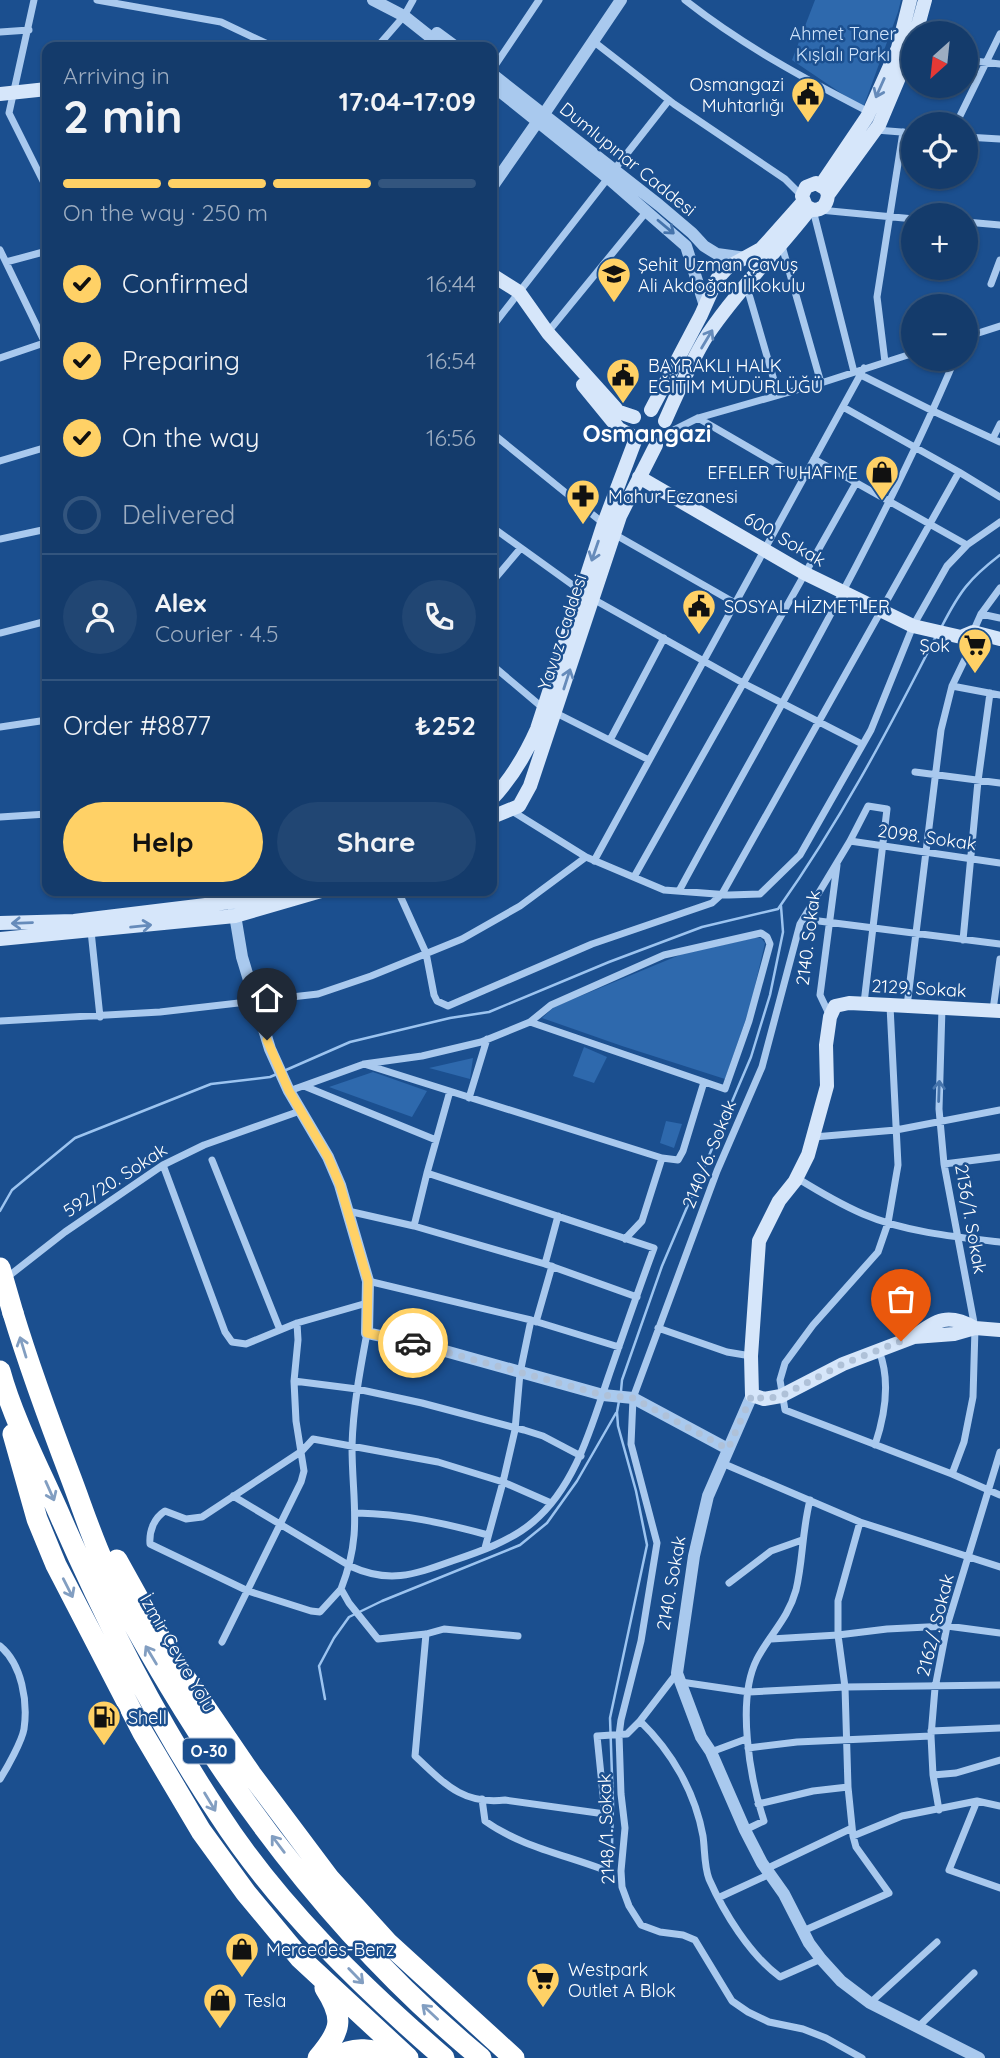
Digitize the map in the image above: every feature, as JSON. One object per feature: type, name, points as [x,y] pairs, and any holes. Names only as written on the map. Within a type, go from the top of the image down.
[{"type":"highway","name":"İzmir Çevre Yolu","points":[[0,1268],[33,1380],[104,1566],[140,1637],[208,1750],[297,1870],[359,1942],[481,2058]]},
{"type":"highway","points":[[2,1377],[8,1414],[37,1520],[56,1565],[143,1733],[201,1831],[246,1894],[300,1958],[408,2058]]},
{"type":"highway","name":"O-30","points":[[2,1377],[110,1626],[152,1706],[218,1815],[269,1882],[308,1926],[366,1987],[444,2058]]},
{"type":"highway","points":[[33,1380],[86,1482],[119,1564],[171,1657],[258,1784],[329,1878],[388,1942],[514,2058]]},
{"type":"highway","points":[[314,1972],[334,2002],[339,2023],[333,2039],[318,2058]]},
{"type":"highway","points":[[336,2058],[344,2052],[356,2049],[368,2049],[392,2058]]},
{"type":"main road","points":[[820,188],[869,112],[898,48],[910,0]]},
{"type":"main road","points":[[919,21],[925,0]]},
{"type":"main road","points":[[820,188],[879,125],[901,76]]},
{"type":"main road","points":[[7,92],[42,89]]},
{"type":"main road","points":[[809,205],[806,187],[820,188]]},
{"type":"main road","points":[[651,411],[717,279],[729,267],[761,249],[809,205],[828,201],[820,188]]},
{"type":"main road","name":"Yavuz Caddesi","points":[[497,816],[512,811],[523,800],[584,583],[609,528],[620,516],[663,434],[707,336],[746,284],[782,246],[809,205]]},
{"type":"main road","points":[[497,278],[519,292],[548,333],[619,412],[634,417]]},
{"type":"main road","points":[[548,333],[550,344],[619,429],[634,439],[645,446],[663,434],[660,414],[645,411],[634,417],[631,423],[634,439]]},
{"type":"main road","name":"Yavuz Caddesi","points":[[498,788],[525,756],[550,711],[593,599],[609,528],[634,439]]},
{"type":"main road","name":"600. Sokak","points":[[639,477],[804,573],[883,612],[915,626],[1000,639]]},
{"type":"main road","points":[[512,811],[502,800],[498,788],[518,785],[523,790],[523,800]]},
{"type":"main road","points":[[0,939],[92,931],[266,896]]},
{"type":"main road","points":[[0,923],[74,921],[284,896]]},
{"type":"main road","name":"2129. Sokak","points":[[833,1012],[864,1004],[996,1011]]},
{"type":"main road","name":"2140. Sokak","points":[[752,1395],[751,1356],[759,1241],[779,1201],[797,1178],[808,1155],[827,1086],[826,1045],[833,1012]]},
{"type":"main road","points":[[752,1395],[764,1399],[781,1396],[843,1364],[914,1337],[954,1334],[975,1328],[1000,1330]]},
{"type":"street","points":[[34,0],[29,30],[7,92],[9,113],[42,179]]},
{"type":"street","points":[[97,0],[221,22],[263,42]]},
{"type":"street","points":[[373,0],[408,9],[438,42]]},
{"type":"street","points":[[390,0],[408,9],[450,42]]},
{"type":"street","points":[[497,64],[539,0]]},
{"type":"street","points":[[497,180],[621,0]]},
{"type":"street","points":[[685,0],[776,64],[869,112]]},
{"type":"street","points":[[381,42],[408,9]]},
{"type":"street","points":[[0,33],[29,30]]},
{"type":"street","points":[[962,112],[1000,34]]},
{"type":"street","points":[[0,1021],[160,1013],[257,999],[318,994],[462,939],[520,906],[590,859],[649,760],[860,372],[809,205],[785,179],[669,100],[593,41]]},
{"type":"street","points":[[978,61],[1000,64]]},
{"type":"street","name":"Dumlupınar Caddesi","points":[[497,77],[541,118],[611,174],[692,233],[704,246],[717,254],[747,258]]},
{"type":"street","points":[[497,88],[541,118]]},
{"type":"street","points":[[497,321],[669,100]]},
{"type":"street","points":[[874,130],[901,132]]},
{"type":"street","points":[[978,137],[1000,139]]},
{"type":"street","points":[[885,362],[877,297],[901,146]]},
{"type":"street","points":[[611,174],[686,246],[705,306]]},
{"type":"street","points":[[785,179],[820,188]]},
{"type":"street","points":[[809,205],[901,218]]},
{"type":"street","points":[[548,333],[647,211]]},
{"type":"street","points":[[978,223],[1000,225]]},
{"type":"street","points":[[782,246],[821,383]]},
{"type":"street","points":[[0,250],[42,335]]},
{"type":"street","points":[[6,262],[42,252]]},
{"type":"street","points":[[991,284],[1000,260]]},
{"type":"street","points":[[746,284],[778,394]]},
{"type":"street","points":[[978,333],[1000,326]]},
{"type":"street","points":[[0,358],[42,344]]},
{"type":"street","points":[[663,434],[698,418],[860,372],[901,357]]},
{"type":"street","points":[[678,891],[844,594],[916,449],[950,371]]},
{"type":"street","points":[[860,372],[933,411],[996,440],[1000,424]]},
{"type":"street","points":[[843,407],[1000,497]]},
{"type":"street","points":[[698,418],[803,479]]},
{"type":"street","points":[[497,437],[609,528],[735,603]]},
{"type":"street","points":[[0,461],[42,448]]},
{"type":"street","points":[[814,459],[967,545]]},
{"type":"street","points":[[400,896],[426,953],[434,995],[437,1001],[448,1006],[592,944],[712,903],[722,894],[960,472]]},
{"type":"street","points":[[634,877],[856,483]]},
{"type":"street","points":[[512,811],[590,859],[664,890],[760,894],[800,855],[871,730],[915,626],[947,566],[967,545],[1000,523]]},
{"type":"street","points":[[0,539],[42,530]]},
{"type":"street","points":[[497,531],[580,593],[584,583]]},
{"type":"street","points":[[497,576],[520,549]]},
{"type":"street","points":[[907,1006],[941,730],[952,686],[966,657],[967,634],[1000,588]]},
{"type":"street","points":[[593,599],[743,683],[862,744]]},
{"type":"street","points":[[981,614],[1000,618]]},
{"type":"street","points":[[0,633],[42,622]]},
{"type":"street","points":[[610,740],[664,638]]},
{"type":"street","points":[[497,669],[550,711],[649,760]]},
{"type":"street","points":[[952,686],[1000,695]]},
{"type":"street","points":[[963,940],[978,781],[990,693]]},
{"type":"street","points":[[0,727],[42,721]]},
{"type":"street","points":[[915,772],[1000,783]]},
{"type":"street","name":"2140/6. Sokak","points":[[619,1735],[641,1641],[657,1544],[631,1444],[633,1398],[717,1171],[762,1067],[803,919],[868,806],[887,810],[864,1004]]},
{"type":"street","points":[[0,817],[42,814]]},
{"type":"street","name":"2098. Sokak","points":[[850,841],[1000,863]]},
{"type":"street","name":"2140. Sokak","points":[[833,1012],[820,995],[837,861]]},
{"type":"street","points":[[233,903],[242,957],[257,999],[270,1049],[300,1111],[328,1157],[348,1211],[368,1281],[367,1333],[357,1389],[352,1448],[357,1513],[350,1566],[341,1589],[320,1612],[247,1591],[150,1544],[151,1530],[158,1515],[165,1511],[186,1519],[202,1517],[302,1451],[313,1439],[352,1448],[438,1461],[503,1482],[551,1503]]},
{"type":"street","points":[[803,919],[1000,944]]},
{"type":"street","points":[[92,931],[100,1017]]},
{"type":"street","points":[[287,1086],[303,1086],[364,1064],[422,1056],[487,1039],[530,1022],[551,1005],[664,955],[761,933],[768,937],[770,944],[749,1021],[725,1089],[530,1022]]},
{"type":"street","points":[[996,1011],[1000,959]]},
{"type":"street","points":[[890,1005],[898,1165],[888,1223],[878,1252],[813,1325],[785,1363],[779,1380],[781,1396],[785,1410],[1000,1495]]},
{"type":"street","name":"2136/1. Sokak","points":[[942,1008],[939,1109],[944,1164],[975,1328],[973,1397],[964,1441],[952,1474]]},
{"type":"street","points":[[470,1098],[487,1039]]},
{"type":"street","points":[[364,1064],[662,1158],[678,1160],[705,1082]]},
{"type":"street","points":[[303,1086],[436,1140]]},
{"type":"street","points":[[414,1226],[450,1091]]},
{"type":"street","points":[[813,1137],[896,1130],[1000,1110]]},
{"type":"street","name":"592/20. Sokak","points":[[0,1284],[54,1240],[163,1165],[204,1145],[300,1111]]},
{"type":"street","points":[[944,1164],[1000,1157]]},
{"type":"street","points":[[625,1239],[642,1221],[662,1158]]},
{"type":"street","points":[[212,1160],[280,1330]]},
{"type":"street","points":[[163,1165],[227,1338],[232,1342],[242,1345],[297,1322],[367,1303]]},
{"type":"street","points":[[233,1496],[350,1566],[369,1575],[394,1577],[424,1572],[485,1548],[533,1522],[551,1503],[581,1456],[654,1248],[427,1173]]},
{"type":"street","points":[[797,1178],[841,1203],[888,1223],[957,1237],[1000,1242]]},
{"type":"street","points":[[348,1211],[414,1226],[549,1265],[637,1297]]},
{"type":"street","points":[[485,1548],[503,1482],[515,1427],[520,1373],[549,1265],[558,1216]]},
{"type":"street","points":[[368,1281],[533,1321],[619,1347]]},
{"type":"street","points":[[222,1642],[304,1471],[293,1381],[298,1340],[297,1322]]},
{"type":"street","points":[[658,1328],[727,1352],[751,1356]]},
{"type":"street","points":[[367,1333],[427,1346],[603,1395],[633,1398],[728,1449]]},
{"type":"street","points":[[875,1445],[883,1419],[887,1369],[878,1350]]},
{"type":"street","points":[[293,1381],[357,1389],[515,1427],[543,1436],[581,1456]]},
{"type":"street","name":"2140. Sokak","points":[[752,1395],[708,1496],[694,1556],[679,1678],[701,1737],[711,1752],[745,1830],[821,1959],[841,1981],[870,2003],[979,2058]]},
{"type":"street","name":"2162/. Sokak","points":[[939,1810],[933,1775],[931,1733],[935,1688],[947,1626],[1000,1452]]},
{"type":"street","points":[[722,1462],[860,1522],[1000,1567]]},
{"type":"street","points":[[745,1830],[764,1821],[758,1804],[747,1744],[749,1692],[756,1660],[787,1616],[796,1588],[810,1500]]},
{"type":"street","points":[[357,1513],[406,1516],[488,1535]]},
{"type":"street","points":[[803,1931],[889,1893],[856,1847],[848,1787],[845,1687],[838,1635],[838,1601],[860,1522]]},
{"type":"street","points":[[729,1583],[771,1550],[802,1541]]},
{"type":"street","points":[[341,1589],[349,1603],[379,1639],[426,1634],[444,1629],[518,1636]]},
{"type":"street","points":[[771,1639],[947,1626],[1000,1633]]},
{"type":"street","points":[[426,1634],[415,1756],[449,1787],[465,1797],[605,1814],[597,1736],[627,1734],[679,1678],[749,1692],[845,1687],[935,1688],[1000,1685]]},
{"type":"street","points":[[0,1646],[10,1659],[23,1686],[24,1730],[0,1779]]},
{"type":"street","points":[[640,1721],[674,1760],[703,1835],[708,1876],[743,1938],[761,1961],[780,1977],[821,1959]]},
{"type":"street","points":[[711,1752],[747,1744],[846,1740],[1000,1728]]},
{"type":"street","name":"2148/1. Sokak","points":[[619,1735],[625,1828],[622,1887],[629,1906],[642,1925],[695,1940],[732,2001],[748,2012],[769,2022],[803,2029],[827,2038],[862,2058]]},
{"type":"street","points":[[933,1775],[956,1773],[1000,1760]]},
{"type":"street","points":[[758,1804],[804,1793],[848,1787]]},
{"type":"street","points":[[482,1799],[485,1821],[502,1833],[564,1858],[602,1869]]},
{"type":"street","points":[[720,1897],[768,1871],[852,1832],[902,1816],[977,1801],[1000,1806]]},
{"type":"street","points":[[977,1801],[949,1870],[1000,1888]]},
{"type":"street","points":[[870,2003],[937,1942]]},
{"type":"street","points":[[917,2028],[974,1973]]},
{"type":"green space","name":"Ahmet Taner Kışlalı Parkı","points":[[815,0],[901,0],[863,108],[792,60]]},
{"type":"green space","points":[[761,938],[765,943],[750,1007],[725,1079],[542,1018],[554,1007],[682,954]]},
{"type":"green space","points":[[584,1047],[607,1057],[594,1083],[573,1076]]},
{"type":"green space","points":[[473,1058],[470,1079],[429,1068]]},
{"type":"green space","points":[[373,1072],[427,1091],[412,1117],[329,1087]]},
{"type":"green space","points":[[666,1121],[682,1124],[674,1148],[660,1143]]},
{"type":"waterway","points":[[942,626],[966,586],[1000,555]]},
{"type":"waterway","points":[[286,1070],[350,1042],[450,1018],[489,1012],[702,927],[778,909],[862,776],[935,638]]},
{"type":"waterway","points":[[621,1391],[622,1380],[662,1266],[751,1057],[770,995],[783,932],[781,906]]},
{"type":"waterway","points":[[0,1211],[12,1190],[75,1138],[211,1084],[277,1074]]},
{"type":"waterway","points":[[612,1845],[610,1718],[647,1545],[618,1426],[619,1401]]},
{"type":"waterway","points":[[325,1699],[319,1666],[349,1617],[520,1545],[547,1523],[577,1481],[616,1413]]},
{"type":"way so far","points":[[413,1343],[603,1395],[633,1398],[728,1449],[752,1395],[764,1399],[781,1396],[843,1364],[901,1341]]},
{"type":"place","name":"Osmangazi Muhtarlığı","points":[[808,124]]},
{"type":"place","name":"Şehit Uzman Çavuş Ali Akdoğan İlkokulu","points":[[614,304]]},
{"type":"place","name":"BAYRAKLI HALK EĞİTİM MÜDÜRLÜĞÜ","points":[[623,405]]},
{"type":"place","name":"EFELER TUHAFIYE","points":[[882,502]]},
{"type":"place","name":"Mahur Eczanesi","points":[[583,526]]},
{"type":"place","name":"SOSYAL HİZMETLER","points":[[699,636]]},
{"type":"place","name":"Şok","points":[[975,675]]},
{"type":"place","name":"Shell","points":[[104,1747]]},
{"type":"place","name":"Mercedes-Benz","points":[[242,1979]]},
{"type":"place","name":"Westpark Outlet A Blok","points":[[543,2009]]},
{"type":"place","name":"Tesla","points":[[220,2030]]},
{"type":"district","name":"Osmangazi","points":[[647,433]]},
{"type":"route","points":[[267,1040],[289,1091],[316,1134],[340,1185],[368,1281],[367,1333],[413,1343]]}]
